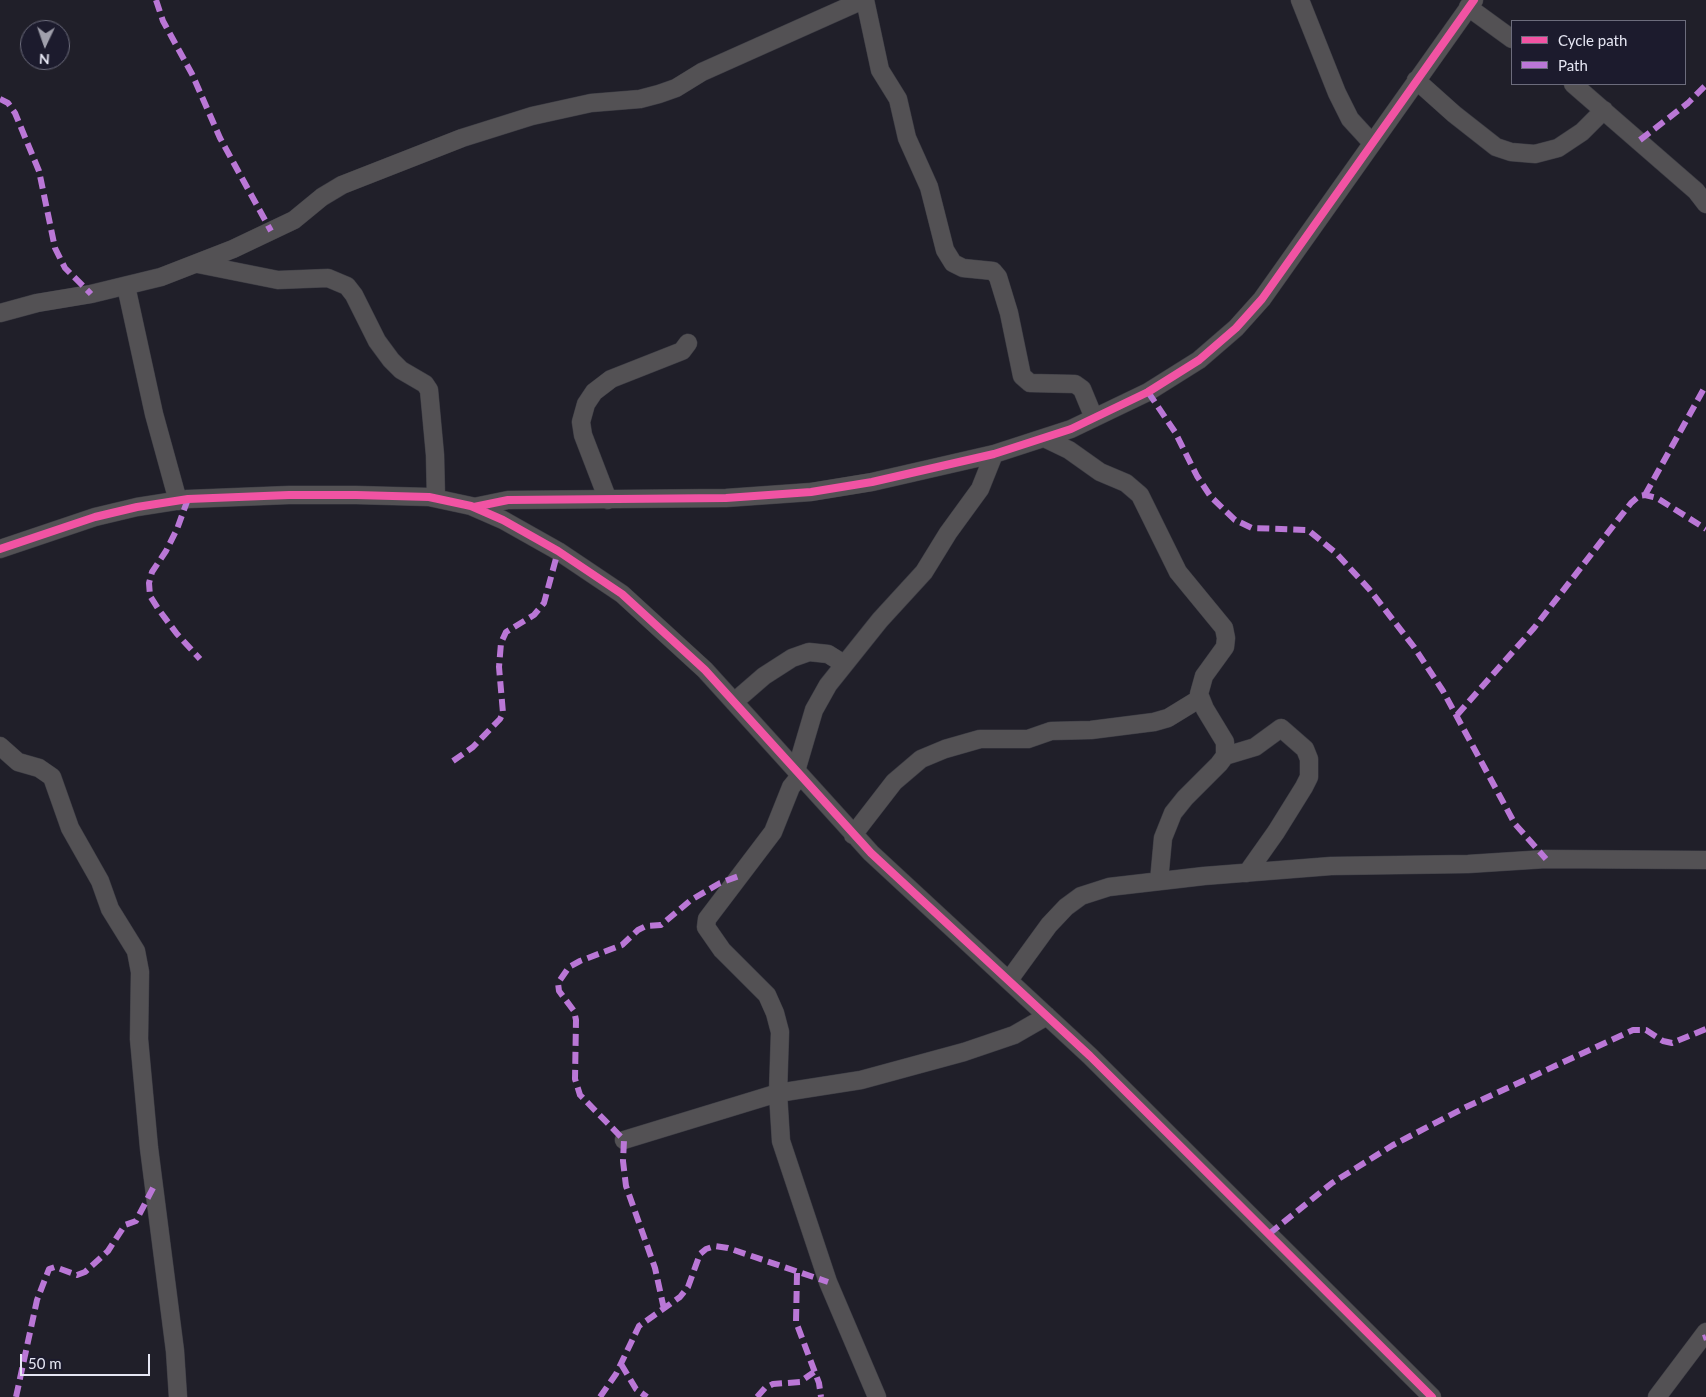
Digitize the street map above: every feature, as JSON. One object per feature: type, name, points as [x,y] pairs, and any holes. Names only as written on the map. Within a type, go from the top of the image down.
[{"type":"street","points":[[0,313],[37,303],[126,286],[162,277],[198,264],[294,220],[322,197],[342,185],[462,138],[532,116],[591,103],[640,99],[676,88],[702,72],[864,0],[880,70],[898,99],[907,138],[929,187],[945,250],[953,263],[963,268],[993,271],[998,277],[1009,313],[1022,376],[1030,383],[1075,384],[1082,389],[1094,418]]},
{"type":"street","points":[[1300,0],[1337,93],[1350,119],[1372,143]]},
{"type":"street","points":[[474,507],[508,500],[726,498],[812,492],[872,482],[994,454],[1044,438],[1094,418],[1162,383],[1199,360],[1236,328],[1262,299],[1471,3],[1511,38]]},
{"type":"street","points":[[1416,80],[1454,114],[1496,147],[1512,152],[1535,154],[1558,148],[1582,132],[1604,110]]},
{"type":"street","points":[[1574,85],[1696,191],[1706,204]]},
{"type":"street","points":[[198,264],[278,280],[328,278],[347,286],[354,295],[377,341],[391,360],[400,370],[425,384],[429,390],[435,455],[436,498]]},
{"type":"street","points":[[126,286],[154,414],[178,501]]},
{"type":"street","points":[[608,500],[582,435],[582,422],[586,404],[594,392],[611,379],[682,351],[688,343]]},
{"type":"street","points":[[1044,438],[1077,455],[1100,472],[1126,483],[1140,495],[1178,572],[1224,628],[1225,647],[1204,676],[1199,687],[1199,699],[1225,742],[1225,756],[1184,798],[1173,813],[1163,838],[1159,881]]},
{"type":"street","points":[[877,1397],[828,1282],[781,1141],[778,1093],[780,1032],[775,1013],[767,995],[722,950],[707,931],[706,923],[772,832],[798,774],[814,710],[828,685],[928,567],[948,533],[980,489],[994,454]]},
{"type":"street","points":[[0,550],[95,517],[137,507],[178,501],[289,495],[436,498],[474,507],[503,520],[558,551],[622,594],[692,657],[853,835],[1047,1016],[1432,1397]]},
{"type":"street","points":[[734,702],[764,676],[792,658],[808,652],[828,654],[844,664]]},
{"type":"street","points":[[853,835],[904,772],[922,759],[945,749],[980,739],[1028,740],[1051,731],[1091,730],[1154,722],[1182,711],[1199,699]]},
{"type":"street","points":[[1225,756],[1248,751],[1281,728],[1305,749],[1309,759],[1309,777],[1276,832],[1247,872]]},
{"type":"street","points":[[0,746],[18,762],[39,768],[52,777],[70,828],[93,868],[110,909],[132,942],[138,956],[140,972],[139,1039],[149,1148],[176,1351],[178,1397]]},
{"type":"street","points":[[1009,980],[1049,925],[1066,907],[1080,896],[1109,888],[1247,872],[1331,866],[1546,859],[1706,860]]},
{"type":"street","points":[[624,1140],[778,1093],[861,1080],[955,1055],[1014,1035],[1047,1016]]},
{"type":"street","points":[[1657,1397],[1706,1332]]},
{"type":"marked path","points":[[156,0],[163,21],[192,74],[220,138],[271,231]]},
{"type":"marked path","points":[[1640,140],[1688,103],[1706,85]]},
{"type":"marked path","points":[[0,99],[8,103],[15,113],[39,171],[55,248],[65,268],[91,294]]},
{"type":"marked path","points":[[1645,495],[1706,385]]},
{"type":"marked path","points":[[1148,392],[1175,432],[1197,476],[1211,497],[1235,520],[1252,528],[1308,530],[1336,553],[1369,589],[1414,647],[1443,691],[1515,824],[1546,859]]},
{"type":"marked path","points":[[1457,715],[1534,628],[1631,503],[1639,496],[1645,495],[1657,498],[1706,529]]},
{"type":"marked path","points":[[188,499],[177,529],[166,551],[152,572],[149,583],[150,596],[159,610],[177,634],[200,659]]},
{"type":"marked path","points":[[453,761],[473,747],[500,719],[503,713],[499,667],[501,643],[506,632],[534,615],[544,603],[558,551]]},
{"type":"marked path","points":[[664,1309],[655,1268],[626,1186],[623,1161],[624,1140],[580,1095],[575,1079],[576,1020],[574,1011],[559,991],[558,983],[569,967],[622,945],[638,930],[646,926],[661,925],[691,900],[720,883],[739,876]]},
{"type":"marked path","points":[[1269,1234],[1332,1183],[1393,1145],[1464,1108],[1633,1030],[1646,1030],[1663,1041],[1672,1043],[1706,1029]]},
{"type":"marked path","points":[[16,1397],[37,1300],[49,1269],[55,1267],[77,1275],[85,1272],[108,1251],[125,1225],[136,1221],[154,1186]]},
{"type":"marked path","points":[[600,1397],[616,1374],[639,1326],[680,1297],[688,1287],[700,1254],[706,1249],[715,1246],[728,1248],[828,1282]]},
{"type":"marked path","points":[[797,1273],[796,1322],[819,1383],[821,1397]]},
{"type":"marked path","points":[[621,1364],[636,1389],[647,1397]]},
{"type":"marked path","points":[[757,1397],[765,1388],[773,1384],[800,1382],[814,1372]]},
{"type":"cycle path","points":[[474,507],[508,500],[726,498],[811,492],[872,482],[994,454],[1071,429],[1148,392],[1199,360],[1236,328],[1262,299],[1474,0]]},
{"type":"cycle path","points":[[0,549],[95,517],[137,507],[188,499],[289,495],[356,495],[429,497],[471,506],[503,520],[558,551],[622,594],[705,670],[871,853],[1090,1056],[1432,1397]]}]
